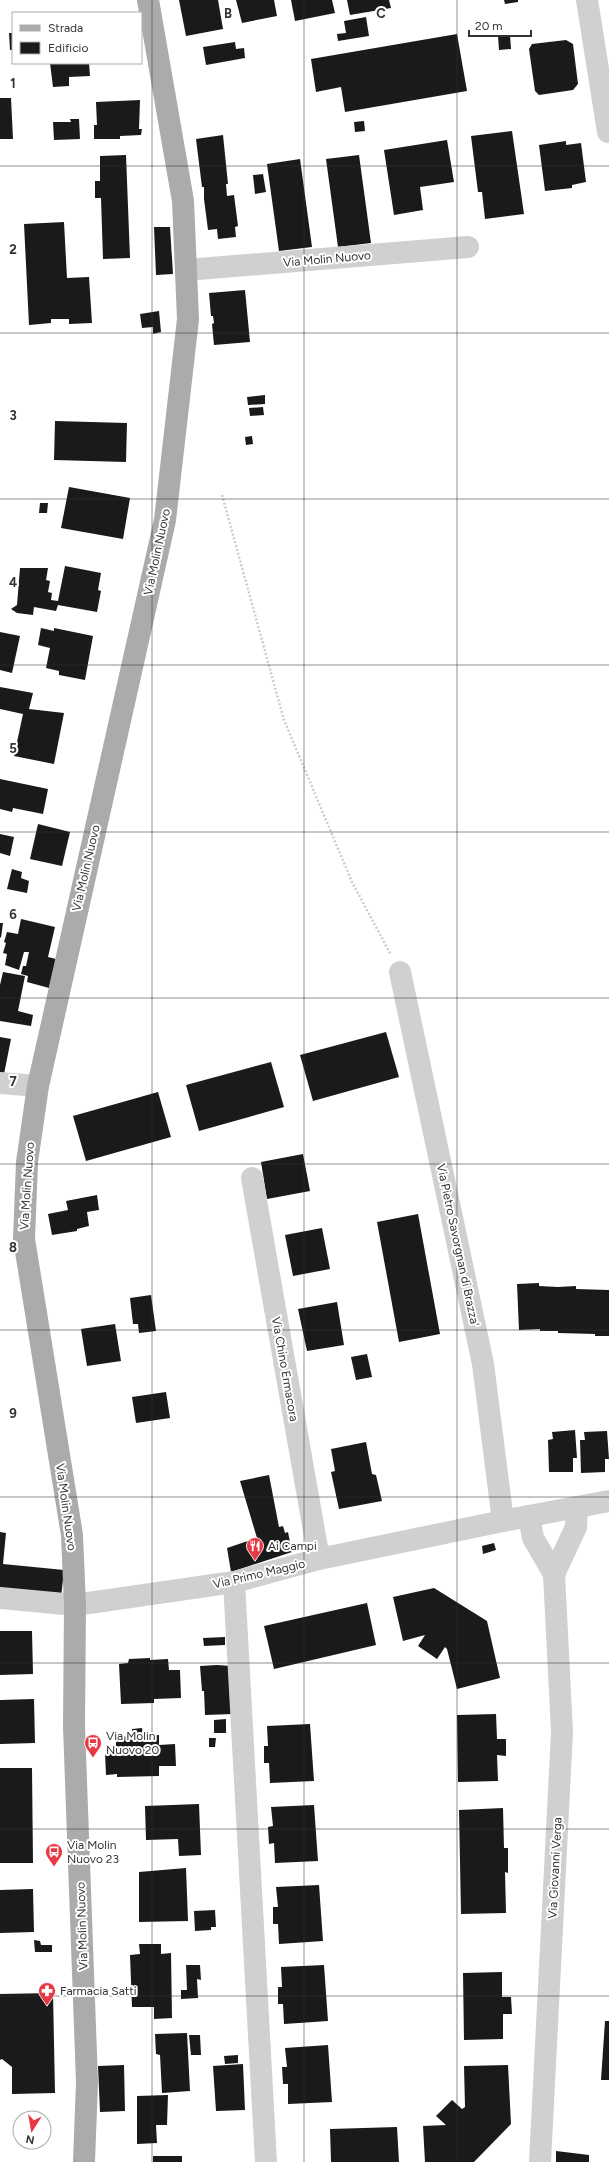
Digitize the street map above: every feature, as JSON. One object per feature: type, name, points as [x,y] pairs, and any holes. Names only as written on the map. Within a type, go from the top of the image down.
[{"type":"main road","name":"Via Molin Nuovo","points":[[84,2162],[87,2082],[74,1726],[75,1606],[72,1535],[24,1239],[26,1162],[38,1086],[166,520],[188,319],[183,201],[148,0]]},
{"type":"street","points":[[587,0],[608,132]]},
{"type":"street","name":"Via Molin Nuovo","points":[[186,270],[468,247]]},
{"type":"street","name":"Via Pietro Savorgnan di Brazza'","points":[[400,972],[483,1364],[502,1521]]},
{"type":"street","points":[[0,1083],[38,1086]]},
{"type":"street","name":"Via Chino Ermacora","points":[[252,1178],[319,1559]]},
{"type":"street","name":"Via Primo Maggio","points":[[0,1598],[75,1606],[234,1582],[319,1559],[502,1521],[609,1501]]},
{"type":"street","name":"Via Giovanni Verga","points":[[540,2162],[562,1732],[554,1574],[576,1527],[577,1507]]},
{"type":"street","name":"Via Giovanni Verga","points":[[529,1516],[532,1538],[554,1574]]},
{"type":"street","points":[[234,1582],[266,2162]]},
{"type":"path","points":[[222,495],[284,720],[352,882],[400,972]]},
{"type":"building","points":[[179,0],[218,0],[223,29],[186,36]]},
{"type":"building","points":[[236,0],[274,0],[277,16],[242,23]]},
{"type":"building","points":[[291,0],[332,0],[335,13],[295,21]]},
{"type":"building","points":[[347,0],[389,0],[391,8],[350,15]]},
{"type":"building","points":[[504,0],[518,0],[518,2],[505,4]]},
{"type":"building","points":[[366,17],[369,36],[338,41],[337,34],[346,33],[344,21]]},
{"type":"building","points":[[9,33],[12,33],[12,50],[10,50]]},
{"type":"building","points":[[457,34],[467,91],[345,112],[341,87],[316,92],[311,59]]},
{"type":"building","points":[[510,35],[511,49],[499,50],[498,36]]},
{"type":"building","points":[[566,40],[573,44],[578,84],[573,90],[539,95],[535,91],[529,49],[532,44]]},
{"type":"building","points":[[235,42],[236,49],[244,48],[245,58],[206,65],[203,47]]},
{"type":"building","points":[[50,64],[89,64],[90,76],[69,77],[69,86],[53,87]]},
{"type":"building","points":[[0,98],[11,98],[13,139],[0,139]]},
{"type":"building","points":[[140,100],[139,129],[142,129],[141,135],[120,136],[120,139],[94,139],[94,125],[97,125],[96,102]]},
{"type":"building","points":[[70,119],[79,119],[80,139],[54,140],[53,122],[71,122]]},
{"type":"building","points":[[364,121],[365,131],[355,132],[354,122]]},
{"type":"building","points":[[512,131],[524,214],[485,219],[482,192],[478,192],[471,136]]},
{"type":"building","points":[[223,135],[228,184],[226,184],[227,196],[234,195],[238,226],[235,227],[236,237],[218,239],[217,229],[208,230],[204,187],[202,187],[196,139]]},
{"type":"building","points":[[447,140],[454,182],[420,187],[423,210],[394,215],[384,150]]},
{"type":"building","points":[[566,141],[566,145],[581,143],[586,182],[572,185],[572,188],[545,191],[539,145]]},
{"type":"building","points":[[126,155],[130,258],[103,259],[101,198],[95,198],[95,181],[100,181],[100,156]]},
{"type":"building","points":[[359,155],[371,243],[338,247],[326,159]]},
{"type":"building","points":[[300,159],[312,247],[279,251],[267,164]]},
{"type":"building","points":[[263,174],[266,192],[255,194],[253,175]]},
{"type":"building","points":[[64,222],[67,278],[89,277],[92,323],[69,324],[69,319],[51,319],[51,323],[29,325],[24,224]]},
{"type":"building","points":[[154,227],[170,227],[173,274],[156,275]]},
{"type":"building","points":[[245,290],[250,342],[214,345],[212,324],[214,323],[213,316],[211,316],[209,293]]},
{"type":"building","points":[[159,311],[161,332],[153,334],[153,327],[142,328],[140,314]]},
{"type":"building","points":[[265,395],[265,404],[248,405],[247,397]]},
{"type":"building","points":[[263,407],[264,415],[250,416],[249,408]]},
{"type":"building","points":[[55,421],[127,423],[126,462],[54,460]]},
{"type":"building","points":[[252,436],[253,444],[246,445],[245,437]]},
{"type":"building","points":[[69,487],[130,498],[123,539],[61,528]]},
{"type":"building","points":[[40,503],[48,503],[47,513],[39,513]]},
{"type":"building","points":[[65,566],[101,573],[98,590],[101,591],[97,612],[58,605],[56,611],[34,607],[33,615],[17,613],[11,609],[17,605],[20,568],[48,568],[46,580],[50,581],[48,592],[52,593],[51,600],[58,601]]},
{"type":"building","points":[[41,628],[54,631],[54,628],[93,636],[85,680],[59,675],[59,671],[46,668],[50,648],[38,645]]},
{"type":"building","points":[[0,632],[20,636],[12,673],[0,670]]},
{"type":"building","points":[[0,687],[33,693],[29,709],[64,713],[54,764],[14,756],[23,714],[0,709]]},
{"type":"building","points":[[0,779],[48,789],[43,814],[13,808],[12,812],[0,809]]},
{"type":"building","points":[[38,824],[70,832],[62,866],[30,859]]},
{"type":"building","points":[[0,834],[14,837],[10,856],[0,853]]},
{"type":"building","points":[[12,869],[22,872],[21,878],[29,881],[27,893],[7,889]]},
{"type":"building","points":[[21,919],[55,927],[48,957],[56,959],[49,988],[27,982],[28,976],[21,974],[23,966],[26,966],[29,952],[24,952],[19,970],[5,965],[7,954],[3,953],[7,932],[18,934]]},
{"type":"building","points":[[0,923],[3,923],[1,938],[0,937]]},
{"type":"building","points":[[3,972],[25,976],[18,1011],[33,1015],[31,1026],[0,1021],[0,985]]},
{"type":"building","points":[[386,1032],[399,1077],[313,1101],[300,1055]]},
{"type":"building","points":[[0,1037],[11,1039],[4,1074],[0,1074]]},
{"type":"building","points":[[271,1062],[284,1107],[199,1131],[186,1085]]},
{"type":"building","points":[[158,1092],[171,1137],[86,1161],[73,1116]]},
{"type":"building","points":[[303,1154],[310,1191],[267,1199],[261,1162]]},
{"type":"building","points":[[97,1195],[99,1210],[87,1212],[89,1226],[77,1229],[77,1231],[52,1235],[48,1214],[68,1210],[66,1201]]},
{"type":"building","points":[[418,1214],[440,1334],[399,1342],[377,1222]]},
{"type":"building","points":[[322,1228],[330,1269],[293,1276],[285,1235]]},
{"type":"building","points":[[539,1283],[539,1286],[576,1286],[576,1289],[609,1290],[609,1336],[558,1333],[558,1331],[540,1331],[540,1329],[519,1330],[517,1284]]},
{"type":"building","points":[[151,1295],[156,1331],[139,1333],[138,1324],[133,1324],[130,1298]]},
{"type":"building","points":[[337,1302],[344,1345],[307,1351],[298,1309]]},
{"type":"building","points":[[115,1324],[121,1361],[87,1366],[81,1329]]},
{"type":"building","points":[[367,1354],[372,1377],[356,1380],[351,1357]]},
{"type":"building","points":[[166,1392],[170,1418],[136,1423],[132,1397]]},
{"type":"building","points":[[575,1430],[577,1458],[573,1458],[573,1472],[549,1472],[548,1440],[553,1439],[552,1432]]},
{"type":"building","points":[[607,1431],[609,1459],[605,1459],[605,1472],[581,1473],[580,1440],[585,1440],[584,1432]]},
{"type":"building","points":[[366,1442],[372,1474],[376,1475],[382,1501],[339,1509],[331,1472],[335,1471],[331,1449]]},
{"type":"building","points":[[269,1475],[279,1527],[283,1526],[285,1533],[288,1532],[292,1552],[231,1572],[227,1548],[257,1538],[240,1481]]},
{"type":"building","points":[[0,1532],[6,1533],[3,1564],[64,1570],[61,1598],[0,1591]]},
{"type":"building","points":[[494,1543],[496,1550],[483,1554],[482,1546]]},
{"type":"building","points":[[434,1588],[487,1621],[500,1678],[457,1689],[447,1649],[445,1647],[437,1659],[418,1646],[425,1635],[403,1641],[393,1597]]},
{"type":"building","points":[[367,1603],[376,1645],[274,1669],[264,1626]]},
{"type":"building","points":[[0,1631],[32,1631],[33,1674],[0,1675]]},
{"type":"building","points":[[225,1637],[225,1645],[204,1646],[203,1638]]},
{"type":"building","points":[[150,1658],[150,1660],[168,1659],[169,1670],[180,1670],[181,1698],[154,1699],[154,1703],[121,1704],[119,1664],[128,1663],[129,1659]]},
{"type":"building","points":[[200,1666],[231,1666],[233,1714],[205,1715],[204,1691],[202,1691]]},
{"type":"building","points":[[34,1699],[35,1743],[0,1744],[0,1700]]},
{"type":"building","points":[[496,1714],[497,1739],[506,1739],[506,1756],[497,1755],[498,1781],[458,1782],[457,1715]]},
{"type":"building","points":[[226,1719],[226,1733],[214,1733],[214,1720]]},
{"type":"building","points":[[310,1724],[314,1781],[270,1783],[269,1763],[264,1763],[264,1746],[268,1746],[267,1726]]},
{"type":"building","points":[[142,1728],[143,1736],[159,1735],[159,1745],[175,1744],[176,1766],[159,1766],[159,1776],[117,1777],[117,1774],[106,1775],[105,1753],[116,1752],[116,1737],[132,1736],[132,1729]]},
{"type":"building","points":[[209,1738],[216,1738],[215,1747],[209,1747]]},
{"type":"building","points":[[0,1768],[32,1768],[33,1863],[0,1863]]},
{"type":"building","points":[[199,1804],[201,1855],[179,1856],[178,1839],[146,1840],[145,1806]]},
{"type":"building","points":[[314,1805],[318,1861],[275,1863],[274,1843],[269,1844],[268,1827],[273,1826],[271,1807]]},
{"type":"building","points":[[503,1808],[504,1848],[508,1848],[508,1873],[505,1872],[506,1913],[461,1914],[459,1810]]},
{"type":"building","points":[[186,1868],[188,1921],[139,1922],[139,1872]]},
{"type":"building","points":[[319,1885],[323,1941],[279,1944],[278,1924],[273,1924],[273,1907],[278,1907],[276,1887]]},
{"type":"building","points":[[33,1889],[34,1932],[0,1933],[0,1890]]},
{"type":"building","points":[[215,1910],[216,1927],[211,1927],[211,1930],[195,1931],[194,1911]]},
{"type":"building","points":[[34,1940],[40,1941],[41,1945],[52,1945],[52,1952],[35,1952]]},
{"type":"building","points":[[139,1944],[161,1944],[161,1954],[171,1953],[172,2018],[154,2019],[154,2007],[132,2007],[130,1955],[140,1954]]},
{"type":"building","points":[[186,1965],[200,1965],[201,1980],[197,1979],[198,1998],[181,1999],[181,1990],[187,1990]]},
{"type":"building","points":[[324,1965],[328,2021],[284,2024],[283,2004],[278,2004],[278,1987],[282,1987],[281,1967]]},
{"type":"building","points":[[502,1972],[502,1997],[511,1997],[512,2014],[503,2014],[503,2039],[464,2040],[463,1973]]},
{"type":"building","points":[[53,1993],[55,2093],[12,2094],[12,2067],[2,2059],[0,2060],[0,1994]]},
{"type":"building","points":[[605,2021],[609,2021],[609,2080],[601,2080]]},
{"type":"building","points":[[187,2033],[190,2091],[162,2093],[160,2055],[156,2054],[155,2034]]},
{"type":"building","points":[[189,2035],[200,2035],[201,2055],[191,2055]]},
{"type":"building","points":[[328,2045],[332,2102],[288,2104],[288,2084],[283,2084],[282,2067],[287,2067],[285,2048]]},
{"type":"building","points":[[238,2055],[238,2063],[225,2064],[224,2056]]},
{"type":"building","points":[[243,2064],[245,2110],[216,2111],[213,2066]]},
{"type":"building","points":[[124,2065],[125,2111],[100,2112],[98,2066]]},
{"type":"building","points":[[508,2065],[511,2124],[474,2162],[425,2162],[423,2126],[446,2125],[436,2116],[452,2100],[462,2109],[465,2107],[464,2066]]},
{"type":"building","points":[[168,2095],[167,2125],[156,2125],[157,2143],[137,2144],[137,2096]]},
{"type":"building","points":[[397,2127],[399,2162],[331,2162],[330,2129]]},
{"type":"building","points":[[556,2151],[589,2155],[589,2162],[556,2162]]},
{"type":"building","points":[[153,2156],[182,2156],[182,2162],[153,2162]]},
{"type":"place","name":"Ai Campi","points":[[255,1561]]},
{"type":"place","name":"Via Molin Nuovo 20","points":[[93,1758]]},
{"type":"place","name":"Via Molin Nuovo 23","points":[[54,1867]]},
{"type":"place","name":"Farmacia Satti","points":[[47,2006]]}]
